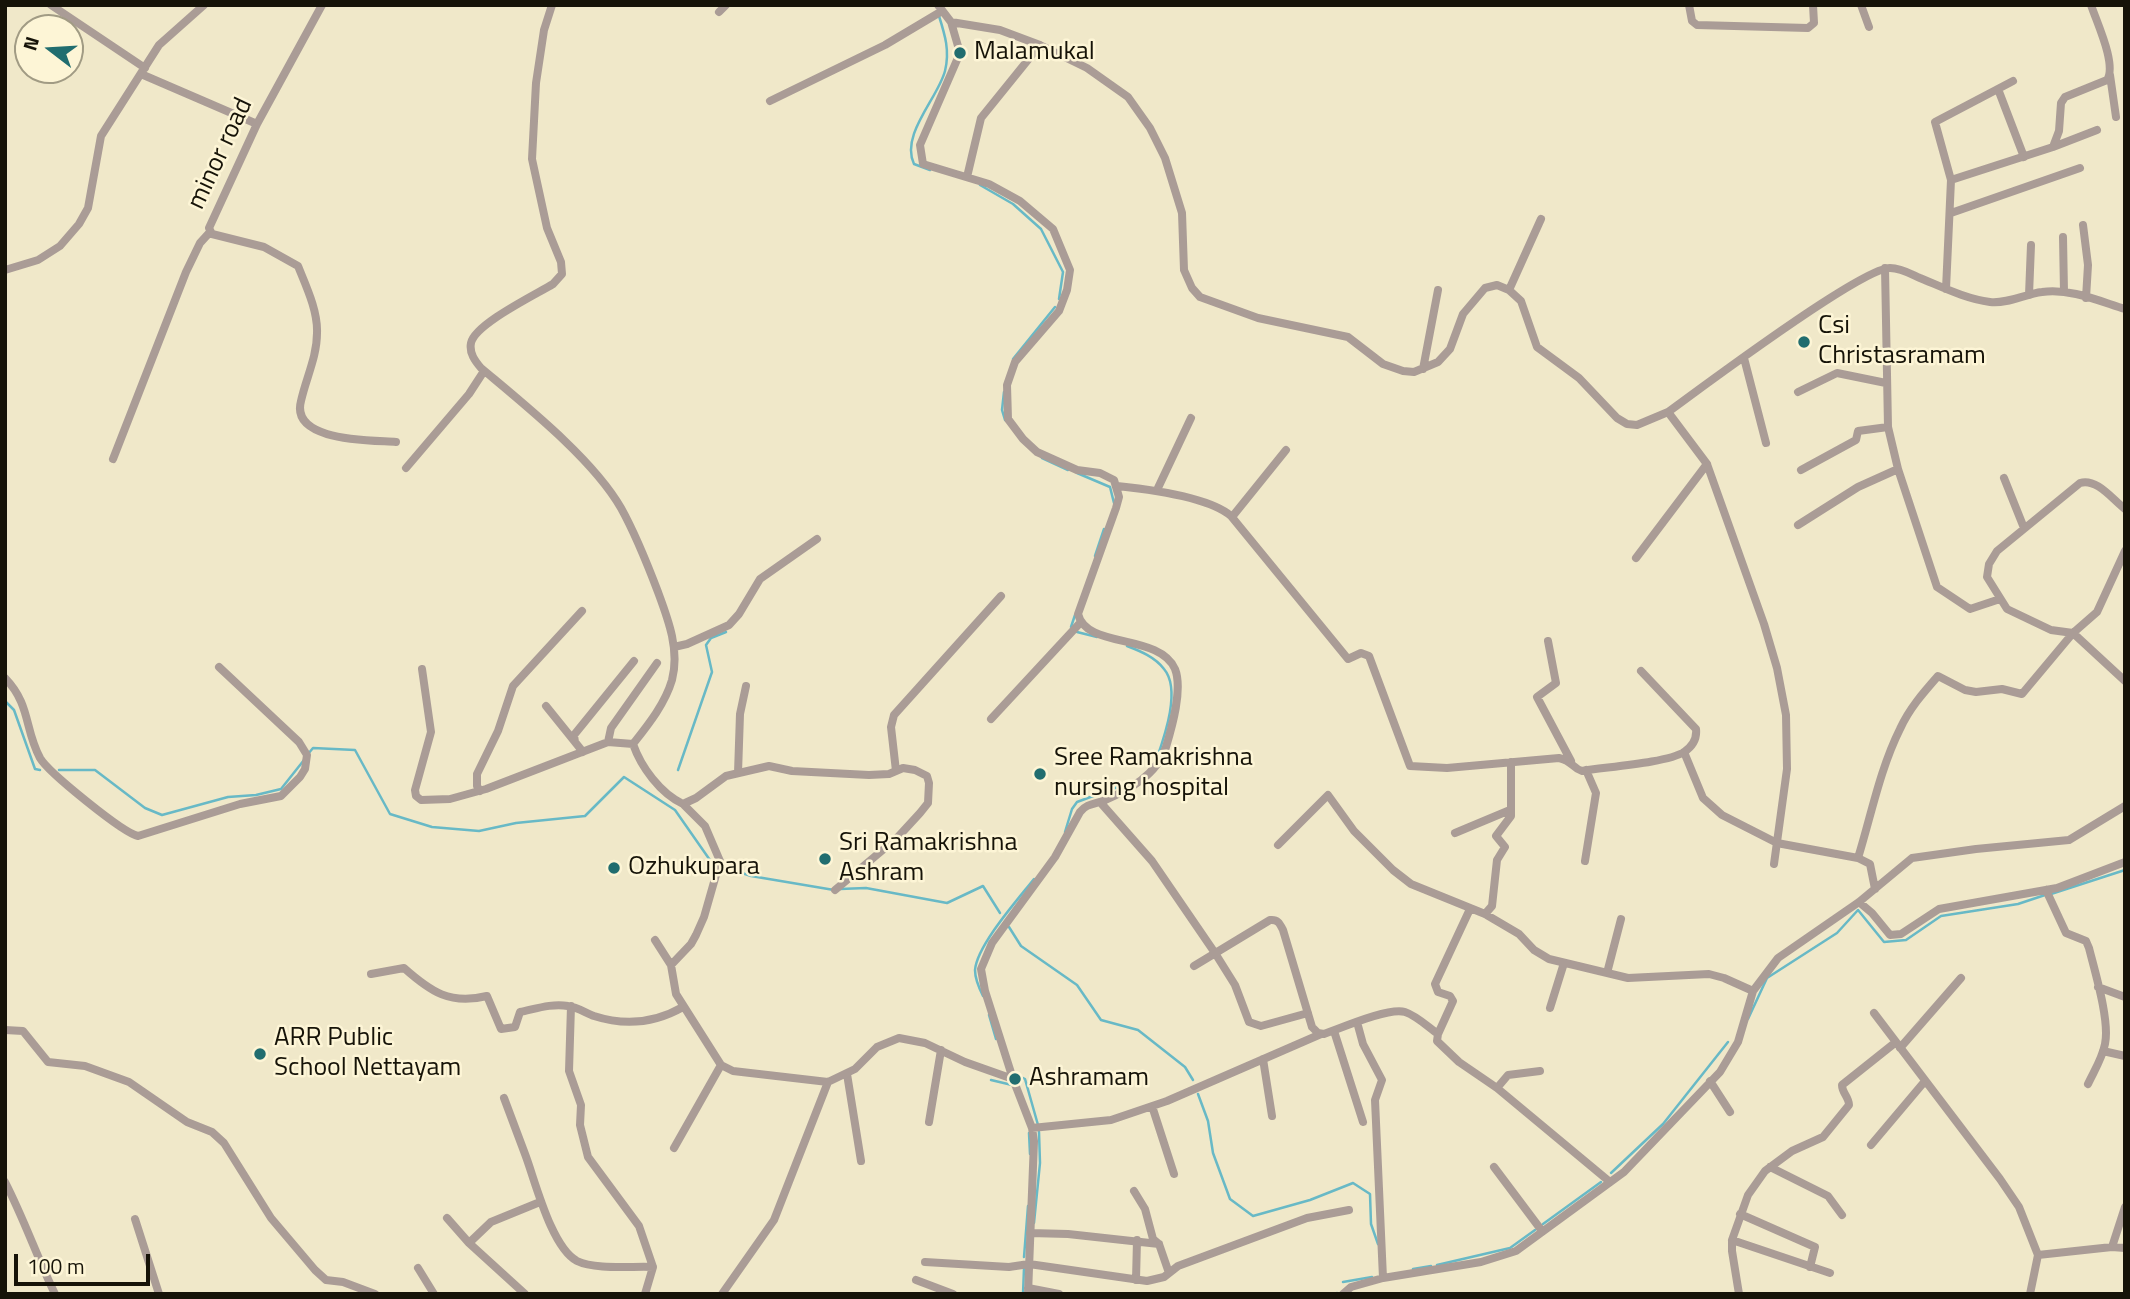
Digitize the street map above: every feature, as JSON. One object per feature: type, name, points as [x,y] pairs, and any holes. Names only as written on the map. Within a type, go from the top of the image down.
[{"type":"street","points":[[51,5],[143,71],[257,124]]},
{"type":"street","points":[[5,270],[38,260],[60,246],[79,224],[88,208],[97,144],[101,136],[166,37],[184,26],[204,5]]},
{"type":"street","name":"minor road","points":[[323,5],[257,124],[209,224],[210,232],[264,247],[298,266],[317,330],[316,350],[299,404],[301,416],[308,426],[334,438],[396,442]]},
{"type":"street","points":[[552,5],[544,30],[536,83],[532,159],[547,228],[563,271],[560,279],[553,284],[484,326],[471,341],[471,352],[484,371],[575,452],[609,491],[639,545],[662,604],[674,647],[674,666],[671,682],[653,719],[633,744]]},
{"type":"street","points":[[719,12],[726,5]]},
{"type":"street","points":[[1689,5],[1692,21],[1697,25],[1808,28],[1814,23],[1813,5]]},
{"type":"street","points":[[1861,5],[1869,26]]},
{"type":"street","points":[[2091,5],[2108,58],[2116,117]]},
{"type":"street","points":[[770,101],[885,45],[940,8],[951,22],[960,53],[919,145],[923,164],[989,184],[1020,201],[1053,229],[1070,270],[1067,290],[1059,311],[1016,362],[1007,385],[1008,419],[1037,452],[1077,470],[1110,476],[1117,486],[1119,497],[1078,614],[1080,623],[1087,630],[1136,643],[1166,658],[1178,681],[1178,695],[1166,749],[1158,764],[1144,780],[1100,802],[1085,806],[1080,811],[1055,857],[992,943],[981,970],[1034,1141],[1028,1291],[1059,1294]]},
{"type":"street","points":[[951,22],[1000,30],[1040,45],[1087,68],[1128,97],[1150,128],[1165,158],[1182,213],[1184,270],[1192,288],[1200,297],[1258,318],[1348,337],[1383,364],[1403,371],[1423,369],[1438,362],[1450,349],[1463,314],[1485,288],[1497,285],[1509,290],[1521,301],[1537,347],[1579,378],[1617,418],[1627,424],[1637,425],[1668,412],[1847,288],[1885,268],[1903,270],[1946,289],[1991,302],[2003,302],[2040,292],[2064,292],[2125,309]]},
{"type":"street","points":[[967,177],[981,118],[1040,45]]},
{"type":"street","points":[[2053,147],[2059,131],[2061,103],[2065,97],[2107,80],[2110,75]]},
{"type":"street","points":[[1946,289],[1951,180],[1936,120],[2013,82]]},
{"type":"street","points":[[1998,89],[2024,157]]},
{"type":"street","points":[[1951,180],[2097,130]]},
{"type":"street","points":[[1951,213],[2081,167]]},
{"type":"street","points":[[1509,290],[1541,219]]},
{"type":"street","points":[[2083,225],[2088,265],[2086,298]]},
{"type":"street","points":[[113,459],[186,272],[200,243],[210,232]]},
{"type":"street","points":[[2063,237],[2064,292]]},
{"type":"street","points":[[2029,295],[2031,245]]},
{"type":"street","points":[[1885,268],[1888,426],[1898,469],[1937,587],[1970,609],[2000,599]]},
{"type":"street","points":[[1423,369],[1438,290]]},
{"type":"street","points":[[1744,358],[1766,443]]},
{"type":"street","points":[[407,468],[469,394],[484,371]]},
{"type":"street","points":[[1798,392],[1837,373],[1886,383]]},
{"type":"street","points":[[1668,412],[1707,464],[1777,668],[1786,715],[1787,769],[1774,864]]},
{"type":"street","points":[[1157,490],[1191,418]]},
{"type":"street","points":[[1801,470],[1856,440],[1858,431],[1888,426]]},
{"type":"street","points":[[1232,517],[1286,450]]},
{"type":"street","points":[[1636,558],[1707,464]]},
{"type":"street","points":[[1798,525],[1858,487],[1898,469]]},
{"type":"street","points":[[2004,478],[2024,528]]},
{"type":"street","points":[[2125,509],[2095,484],[2084,482],[1997,551],[1989,564],[1987,577],[2007,609],[2051,630],[2073,633],[2125,681]]},
{"type":"street","points":[[1117,486],[1157,490],[1222,509],[1232,517],[1348,659],[1361,653],[1369,656],[1410,766],[1447,768],[1559,758],[1571,761]]},
{"type":"street","points":[[674,647],[729,625],[739,614],[760,579],[817,539]]},
{"type":"street","points":[[1858,859],[1888,759],[1900,729],[1919,698],[1938,676],[1965,690],[1976,692],[2002,689],[2022,694],[2073,633],[2097,612],[2125,551]]},
{"type":"street","points":[[896,771],[891,726],[894,715],[1001,596]]},
{"type":"street","points":[[480,791],[477,774],[498,731],[513,686],[582,611]]},
{"type":"street","points":[[990,719],[1080,623]]},
{"type":"street","points":[[1548,641],[1556,683],[1537,696],[1578,770],[1667,758],[1684,752],[1695,740],[1696,729],[1641,671]]},
{"type":"street","points":[[575,742],[574,735],[634,661]]},
{"type":"street","points":[[608,742],[611,727],[657,663]]},
{"type":"street","points":[[5,678],[18,692],[35,747],[52,773],[123,829],[138,836],[240,804],[281,796],[304,769],[307,755],[299,742],[219,667]]},
{"type":"street","points":[[422,670],[431,732],[415,790],[416,796],[425,800],[450,799],[480,791],[608,742],[633,744]]},
{"type":"street","points":[[738,773],[740,714],[746,686]]},
{"type":"street","points":[[546,706],[583,752]]},
{"type":"street","points":[[633,744],[640,761],[653,779],[705,826],[720,861],[696,935],[671,965]]},
{"type":"street","points":[[1684,752],[1703,798],[1723,815],[1777,843],[1858,859],[1870,864],[1875,889]]},
{"type":"street","points":[[1485,914],[1492,906],[1497,860],[1505,847],[1496,836],[1511,817],[1511,762]]},
{"type":"street","points":[[683,804],[726,776],[769,766],[792,771],[869,775],[903,768],[927,776],[928,803],[897,838],[835,890]]},
{"type":"street","points":[[1585,862],[1596,793],[1586,770]]},
{"type":"street","points":[[1278,845],[1328,794],[1354,831],[1411,884],[1485,914],[1519,934],[1549,959],[1641,979],[1709,974],[1753,991]]},
{"type":"street","points":[[1100,802],[1152,861],[1215,953],[1236,985],[1249,1022],[1261,1026],[1308,1013]]},
{"type":"street","points":[[1343,1294],[1351,1287],[1383,1275],[1499,1258],[1516,1251],[1624,1172],[1720,1072],[1738,1042],[1753,991],[1778,958],[1859,902],[1912,858],[2069,840],[2125,806]]},
{"type":"street","points":[[1455,833],[1510,810]]},
{"type":"street","points":[[1859,902],[1890,935],[1901,934],[1939,909],[2046,891],[2125,862]]},
{"type":"street","points":[[2046,891],[2066,933],[2086,941],[2098,987],[2106,1041],[2088,1084]]},
{"type":"street","points":[[1470,909],[1435,984],[1436,990],[1450,996],[1453,1001],[1437,1041],[1459,1062],[1497,1088],[1610,1182]]},
{"type":"street","points":[[1607,973],[1621,919]]},
{"type":"street","points":[[1194,965],[1270,920],[1278,921],[1312,1027],[1321,1034]]},
{"type":"street","points":[[655,940],[671,965],[676,995],[683,1007],[721,1065],[733,1071],[828,1082],[847,1074],[877,1046],[900,1038],[925,1043],[1013,1079]]},
{"type":"street","points":[[1550,1008],[1564,963]]},
{"type":"street","points":[[371,974],[404,968],[429,990],[472,1000],[487,996],[501,1029],[515,1027],[520,1012],[552,1005],[571,1006],[610,1021],[639,1023],[668,1016],[683,1007]]},
{"type":"street","points":[[1739,1294],[1732,1240],[1748,1195],[1770,1167],[1792,1151],[1824,1137],[1849,1105],[1842,1085],[1898,1045],[1961,978]]},
{"type":"street","points":[[2098,987],[2125,997]]},
{"type":"street","points":[[571,1006],[569,1071],[581,1105],[580,1125],[588,1157],[639,1226],[653,1266],[645,1294]]},
{"type":"street","points":[[1032,1128],[1111,1120],[1152,1106],[1321,1034],[1400,1010],[1438,1034]]},
{"type":"street","points":[[1874,1013],[1993,1170],[2018,1208],[2038,1255],[2030,1294]]},
{"type":"street","points":[[1357,1022],[1363,1044],[1382,1080],[1375,1100],[1383,1275]]},
{"type":"street","points":[[5,1030],[23,1031],[48,1062],[85,1066],[128,1082],[187,1122],[212,1132],[225,1143],[271,1218],[315,1270],[326,1280],[343,1282],[375,1294]]},
{"type":"street","points":[[1334,1031],[1363,1122]]},
{"type":"street","points":[[929,1122],[941,1051]]},
{"type":"street","points":[[2104,1051],[2125,1056]]},
{"type":"street","points":[[1263,1059],[1272,1116]]},
{"type":"street","points":[[674,1148],[721,1065]]},
{"type":"street","points":[[1497,1088],[1508,1074],[1540,1071]]},
{"type":"street","points":[[847,1074],[861,1161]]},
{"type":"street","points":[[1710,1081],[1730,1112]]},
{"type":"street","points":[[1871,1145],[1925,1081]]},
{"type":"street","points":[[722,1294],[775,1220],[828,1082]]},
{"type":"street","points":[[504,1098],[540,1202],[563,1247],[576,1260],[594,1266],[653,1266]]},
{"type":"street","points":[[1152,1106],[1174,1174]]},
{"type":"street","points":[[1494,1167],[1542,1231]]},
{"type":"street","points":[[1770,1167],[1828,1196],[1842,1214]]},
{"type":"street","points":[[5,1182],[25,1221],[40,1264],[55,1294]]},
{"type":"street","points":[[1134,1191],[1144,1209],[1153,1238],[1160,1244],[1169,1273]]},
{"type":"street","points":[[469,1243],[491,1222],[540,1202]]},
{"type":"street","points":[[2112,1247],[2125,1208]]},
{"type":"street","points":[[925,1262],[1009,1267],[1029,1264],[1147,1281],[1164,1277],[1178,1266],[1307,1218],[1349,1210]]},
{"type":"street","points":[[1740,1214],[1815,1247],[1810,1267]]},
{"type":"street","points":[[447,1218],[469,1243],[525,1294]]},
{"type":"street","points":[[135,1219],[159,1294]]},
{"type":"street","points":[[1030,1233],[1068,1234],[1160,1244]]},
{"type":"street","points":[[1136,1280],[1137,1240]]},
{"type":"street","points":[[1732,1240],[1830,1273]]},
{"type":"street","points":[[2038,1255],[2125,1248]]},
{"type":"street","points":[[418,1268],[435,1294]]},
{"type":"street","points":[[916,1280],[953,1294]]},
{"type":"waterway","points":[[930,170],[914,164],[911,153],[916,129],[945,71],[947,50],[939,16]]},
{"type":"waterway","points":[[980,185],[1013,204],[1041,229],[1063,272],[1059,299]]},
{"type":"waterway","points":[[1013,359],[1055,307]]},
{"type":"waterway","points":[[1004,392],[1002,410],[1005,420]]},
{"type":"waterway","points":[[1042,458],[1068,470]]},
{"type":"waterway","points":[[1077,473],[1110,487],[1114,503]]},
{"type":"waterway","points":[[1095,556],[1104,529]]},
{"type":"waterway","points":[[1071,627],[1075,615]]},
{"type":"waterway","points":[[678,770],[712,672],[706,645],[711,638],[726,632]]},
{"type":"waterway","points":[[1077,632],[1097,637]]},
{"type":"waterway","points":[[1127,646],[1156,661],[1169,678],[1170,712],[1157,758]]},
{"type":"waterway","points":[[5,701],[14,710],[35,769],[40,770]]},
{"type":"waterway","points":[[308,754],[313,748],[355,750],[390,814],[432,827],[479,831],[516,823],[585,816],[624,777],[675,810],[712,863],[751,876],[834,890]]},
{"type":"waterway","points":[[59,770],[95,770],[145,808],[162,815],[228,797],[256,795],[281,789],[304,760]]},
{"type":"waterway","points":[[1065,832],[1077,802],[1131,782]]},
{"type":"waterway","points":[[2051,894],[2125,870]]},
{"type":"waterway","points":[[983,996],[975,973],[977,960],[1000,922],[1034,879]]},
{"type":"waterway","points":[[840,889],[866,888],[947,903],[983,886],[1000,913]]},
{"type":"waterway","points":[[1748,1019],[1767,978],[1837,933],[1858,910],[1884,942],[1906,940],[1941,916],[2018,904],[2045,895]]},
{"type":"waterway","points":[[1009,927],[1021,946],[1077,985],[1101,1020],[1138,1030],[1185,1067],[1193,1080]]},
{"type":"waterway","points":[[989,1015],[996,1039]]},
{"type":"waterway","points":[[1611,1173],[1663,1124],[1728,1042]]},
{"type":"waterway","points":[[1021,1077],[1025,1079],[1038,1125]]},
{"type":"waterway","points":[[991,1080],[1012,1085]]},
{"type":"waterway","points":[[1198,1094],[1208,1121],[1213,1153],[1230,1199],[1253,1216],[1310,1200],[1353,1183],[1370,1194],[1371,1224],[1378,1244]]},
{"type":"waterway","points":[[1034,1223],[1040,1163],[1039,1132]]},
{"type":"waterway","points":[[1029,1133],[1030,1154]]},
{"type":"waterway","points":[[1543,1224],[1601,1182]]},
{"type":"waterway","points":[[1024,1257],[1028,1206]]},
{"type":"waterway","points":[[1437,1265],[1510,1248],[1535,1230]]},
{"type":"waterway","points":[[1413,1269],[1431,1266]]},
{"type":"waterway","points":[[1023,1294],[1024,1268]]},
{"type":"waterway","points":[[1343,1282],[1372,1277]]},
{"type":"place","name":"Malamukal","points":[[960,53]]},
{"type":"place","name":"Csi Christasramam","points":[[1804,342]]},
{"type":"place","name":"Sree Ramakrishna nursing hospital","points":[[1040,774]]},
{"type":"place","name":"Sri Ramakrishna Ashram","points":[[825,859]]},
{"type":"place","name":"Ozhukupara","points":[[614,868]]},
{"type":"place","name":"ARR Public School Nettayam","points":[[260,1054]]},
{"type":"place","name":"Ashramam","points":[[1015,1079]]}]
